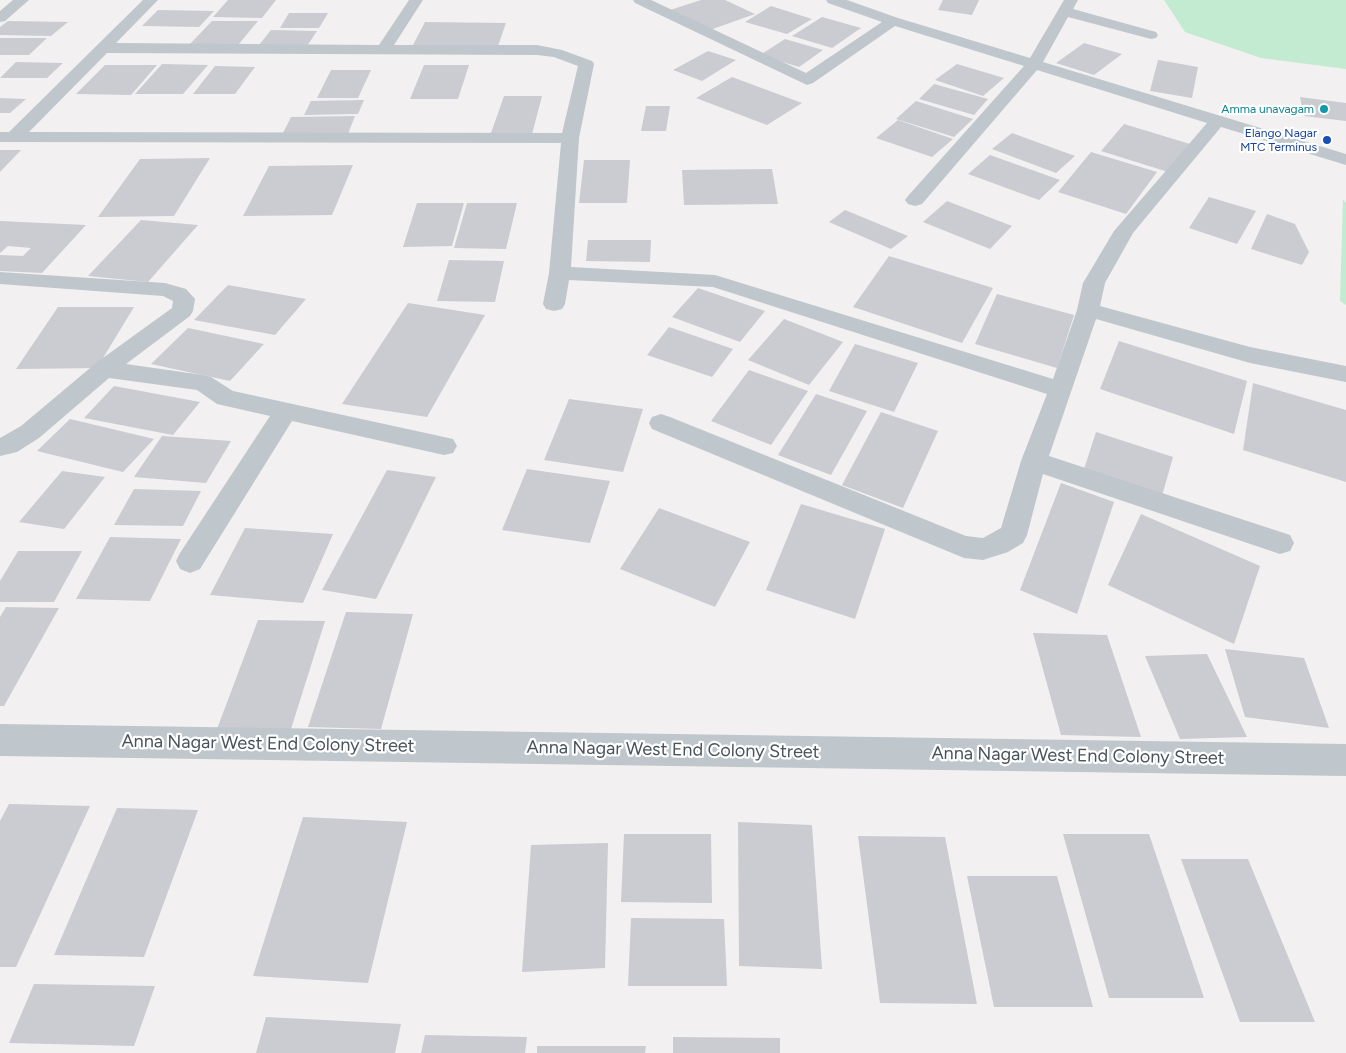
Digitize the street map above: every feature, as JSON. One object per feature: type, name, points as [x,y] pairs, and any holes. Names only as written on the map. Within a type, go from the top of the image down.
[{"type":"street","points":[[0,18],[22,0]]},
{"type":"street","points":[[7,137],[104,48],[151,0]]},
{"type":"street","points":[[383,50],[416,0]]},
{"type":"street","points":[[640,0],[807,80],[893,21]]},
{"type":"street","points":[[833,0],[893,21],[1035,63],[1346,160]]},
{"type":"street","points":[[915,200],[1035,63],[1068,6],[1152,35]]},
{"type":"street","points":[[104,48],[537,50],[571,56],[586,64],[570,138],[560,273],[554,304]]},
{"type":"street","points":[[661,423],[964,547],[983,549],[998,544],[1013,535],[1034,460],[1061,390],[1088,310],[1094,283],[1124,230],[1218,120]]},
{"type":"street","points":[[7,137],[570,138]]},
{"type":"street","points":[[560,273],[714,281],[1061,390]]},
{"type":"street","points":[[0,278],[165,290],[178,294],[184,299],[182,311],[104,369],[30,432],[8,445],[0,447]]},
{"type":"street","points":[[1088,310],[1250,355],[1346,374]]},
{"type":"street","points":[[104,369],[203,383],[226,398],[444,446]]},
{"type":"street","points":[[190,561],[287,410]]},
{"type":"street","points":[[1034,460],[1280,543]]},
{"type":"street","name":"Anna Nagar West End Colony Street","points":[[0,740],[1346,760]]},
{"type":"green space","points":[[1164,0],[1346,0],[1346,69],[1261,58],[1185,32]]},
{"type":"green space","points":[[1343,199],[1346,203],[1346,305],[1340,301]]},
{"type":"building","points":[[228,0],[276,0],[262,18],[213,17]]},
{"type":"building","points":[[701,0],[725,0],[755,14],[710,30],[670,10]]},
{"type":"building","points":[[943,0],[979,0],[972,15],[938,10]]},
{"type":"building","points":[[771,6],[812,19],[787,34],[745,22]]},
{"type":"building","points":[[158,10],[214,11],[199,27],[142,26]]},
{"type":"building","points":[[289,13],[328,13],[319,28],[280,28]]},
{"type":"building","points":[[822,17],[861,28],[832,48],[792,36]]},
{"type":"building","points":[[8,21],[68,22],[51,36],[0,35],[0,27]]},
{"type":"building","points":[[212,21],[258,21],[238,45],[190,44]]},
{"type":"building","points":[[425,22],[506,23],[498,46],[413,45]]},
{"type":"building","points":[[271,30],[317,31],[307,46],[259,45]]},
{"type":"building","points":[[0,38],[47,38],[29,55],[0,55]]},
{"type":"building","points":[[785,39],[823,50],[799,67],[760,55]]},
{"type":"building","points":[[1084,43],[1122,54],[1094,75],[1056,63]]},
{"type":"building","points":[[708,51],[736,60],[702,81],[673,70]]},
{"type":"building","points":[[1158,60],[1198,67],[1192,98],[1150,91]]},
{"type":"building","points":[[16,62],[63,63],[47,78],[0,78]]},
{"type":"building","points":[[162,64],[208,65],[183,94],[135,94]]},
{"type":"building","points":[[957,64],[1004,78],[983,96],[935,80]]},
{"type":"building","points":[[105,65],[157,65],[131,95],[76,94]]},
{"type":"building","points":[[424,65],[469,65],[458,99],[410,99]]},
{"type":"building","points":[[215,66],[255,67],[235,94],[193,94]]},
{"type":"building","points":[[331,70],[371,70],[358,98],[317,98]]},
{"type":"building","points":[[732,77],[802,103],[767,125],[696,98]]},
{"type":"building","points":[[934,84],[988,99],[974,115],[919,99]]},
{"type":"building","points":[[504,96],[542,96],[532,134],[491,133]]},
{"type":"building","name":"Amma unavagam","points":[[1300,97],[1346,103],[1346,121],[1304,116]]},
{"type":"building","points":[[0,98],[26,99],[10,113],[0,113]]},
{"type":"building","points":[[364,100],[358,114],[304,115],[311,101]]},
{"type":"building","points":[[916,101],[973,119],[954,137],[896,119]]},
{"type":"building","points":[[646,106],[670,106],[666,131],[641,131]]},
{"type":"building","points":[[355,116],[348,134],[282,135],[291,117]]},
{"type":"building","points":[[898,120],[953,139],[932,157],[876,138]]},
{"type":"building","points":[[1124,124],[1190,144],[1168,172],[1101,151]]},
{"type":"building","points":[[1012,133],[1075,156],[1056,173],[992,149]]},
{"type":"building","points":[[0,150],[21,150],[0,172]]},
{"type":"building","points":[[1091,152],[1157,172],[1126,214],[1058,192]]},
{"type":"building","points":[[990,155],[1060,180],[1039,200],[968,174]]},
{"type":"building","points":[[210,158],[174,216],[98,217],[140,159]]},
{"type":"building","points":[[584,160],[630,160],[627,203],[579,203]]},
{"type":"building","points":[[353,165],[332,215],[243,216],[269,166]]},
{"type":"building","points":[[772,169],[778,204],[684,205],[682,170]]},
{"type":"building","points":[[1209,197],[1256,211],[1237,244],[1189,228]]},
{"type":"building","points":[[947,201],[1012,226],[990,249],[923,222]]},
{"type":"building","points":[[417,203],[464,203],[452,246],[403,247]]},
{"type":"building","points":[[467,203],[517,203],[506,249],[454,248]]},
{"type":"building","points":[[845,210],[908,236],[891,249],[829,222]]},
{"type":"building","points":[[1267,214],[1295,224],[1309,252],[1302,265],[1251,249]]},
{"type":"building","points":[[141,220],[198,225],[148,282],[88,276]]},
{"type":"building","points":[[0,221],[86,225],[42,273],[0,271],[0,255],[23,256],[31,248],[8,246],[0,253]]},
{"type":"building","points":[[588,240],[651,240],[650,262],[586,261]]},
{"type":"building","points":[[889,256],[993,288],[962,343],[853,307]]},
{"type":"building","points":[[449,260],[504,261],[495,302],[437,301]]},
{"type":"building","points":[[228,285],[306,299],[275,335],[194,320]]},
{"type":"building","points":[[698,288],[765,311],[740,342],[672,317]]},
{"type":"building","points":[[997,294],[1074,315],[1057,368],[975,344]]},
{"type":"building","points":[[408,303],[485,315],[427,417],[342,404]]},
{"type":"building","points":[[58,307],[134,307],[97,368],[16,369]]},
{"type":"building","points":[[784,319],[843,342],[809,385],[748,360]]},
{"type":"building","points":[[669,327],[733,349],[712,377],[647,355]]},
{"type":"building","points":[[188,328],[264,344],[230,381],[151,364]]},
{"type":"building","points":[[1119,341],[1247,381],[1234,434],[1100,389]]},
{"type":"building","points":[[855,344],[918,363],[894,412],[829,391]]},
{"type":"building","points":[[749,370],[808,391],[771,445],[711,421]]},
{"type":"building","points":[[1253,383],[1346,410],[1346,482],[1243,450]]},
{"type":"building","points":[[114,386],[200,402],[173,435],[84,418]]},
{"type":"building","points":[[816,394],[867,411],[831,475],[778,455]]},
{"type":"building","points":[[569,399],[643,409],[623,472],[544,460]]},
{"type":"building","points":[[881,412],[938,431],[903,508],[842,485]]},
{"type":"building","points":[[70,419],[154,439],[123,472],[37,451]]},
{"type":"building","points":[[1096,432],[1173,457],[1162,496],[1084,469]]},
{"type":"building","points":[[162,436],[231,441],[206,483],[134,477]]},
{"type":"building","points":[[527,469],[610,481],[590,543],[502,530]]},
{"type":"building","points":[[387,470],[436,477],[376,599],[322,590]]},
{"type":"building","points":[[62,471],[105,477],[64,529],[19,522]]},
{"type":"building","points":[[1061,483],[1114,502],[1077,614],[1020,590]]},
{"type":"building","points":[[134,489],[201,491],[183,526],[114,525]]},
{"type":"building","points":[[801,504],[885,529],[855,619],[766,590]]},
{"type":"building","points":[[659,508],[750,542],[715,607],[620,569]]},
{"type":"building","points":[[1141,514],[1260,566],[1234,644],[1108,585]]},
{"type":"building","points":[[245,528],[333,534],[303,603],[210,595]]},
{"type":"building","points":[[110,537],[181,539],[150,601],[76,599]]},
{"type":"building","points":[[18,551],[82,551],[54,602],[0,602],[0,581]]},
{"type":"building","points":[[6,607],[59,608],[4,706],[0,706],[0,617]]},
{"type":"building","points":[[346,612],[413,614],[381,729],[308,727]]},
{"type":"building","points":[[258,620],[325,621],[291,729],[217,729]]},
{"type":"building","points":[[1033,633],[1107,635],[1141,737],[1061,735]]},
{"type":"building","points":[[1225,649],[1304,658],[1329,728],[1245,717]]},
{"type":"building","points":[[1207,654],[1247,737],[1180,739],[1145,656]]},
{"type":"building","points":[[9,804],[90,806],[16,967],[0,967],[0,821]]},
{"type":"building","points":[[117,808],[198,810],[144,957],[54,955]]},
{"type":"building","points":[[303,817],[407,822],[368,983],[253,976]]},
{"type":"building","points":[[738,822],[812,825],[822,969],[739,966]]},
{"type":"building","points":[[624,834],[711,834],[712,903],[621,902]]},
{"type":"building","points":[[1063,834],[1149,834],[1204,998],[1109,998]]},
{"type":"building","points":[[858,836],[945,837],[977,1004],[880,1003]]},
{"type":"building","points":[[608,843],[605,968],[522,972],[531,845]]},
{"type":"building","points":[[1181,859],[1248,859],[1315,1022],[1240,1022]]},
{"type":"building","points":[[967,876],[1057,876],[1093,1007],[994,1007]]},
{"type":"building","points":[[631,918],[724,919],[727,986],[628,986]]},
{"type":"building","points":[[34,984],[155,986],[134,1046],[9,1043]]},
{"type":"building","points":[[266,1017],[401,1024],[395,1053],[256,1053]]},
{"type":"building","points":[[425,1035],[527,1037],[525,1053],[421,1053]]},
{"type":"building","points":[[673,1037],[780,1038],[780,1053],[673,1053]]},
{"type":"building","points":[[537,1046],[646,1046],[645,1053],[537,1053]]},
{"type":"place","name":"Amma unavagam","points":[[1324,109]]},
{"type":"place","name":"Elango Nagar MTC Terminus","points":[[1327,140]]}]
